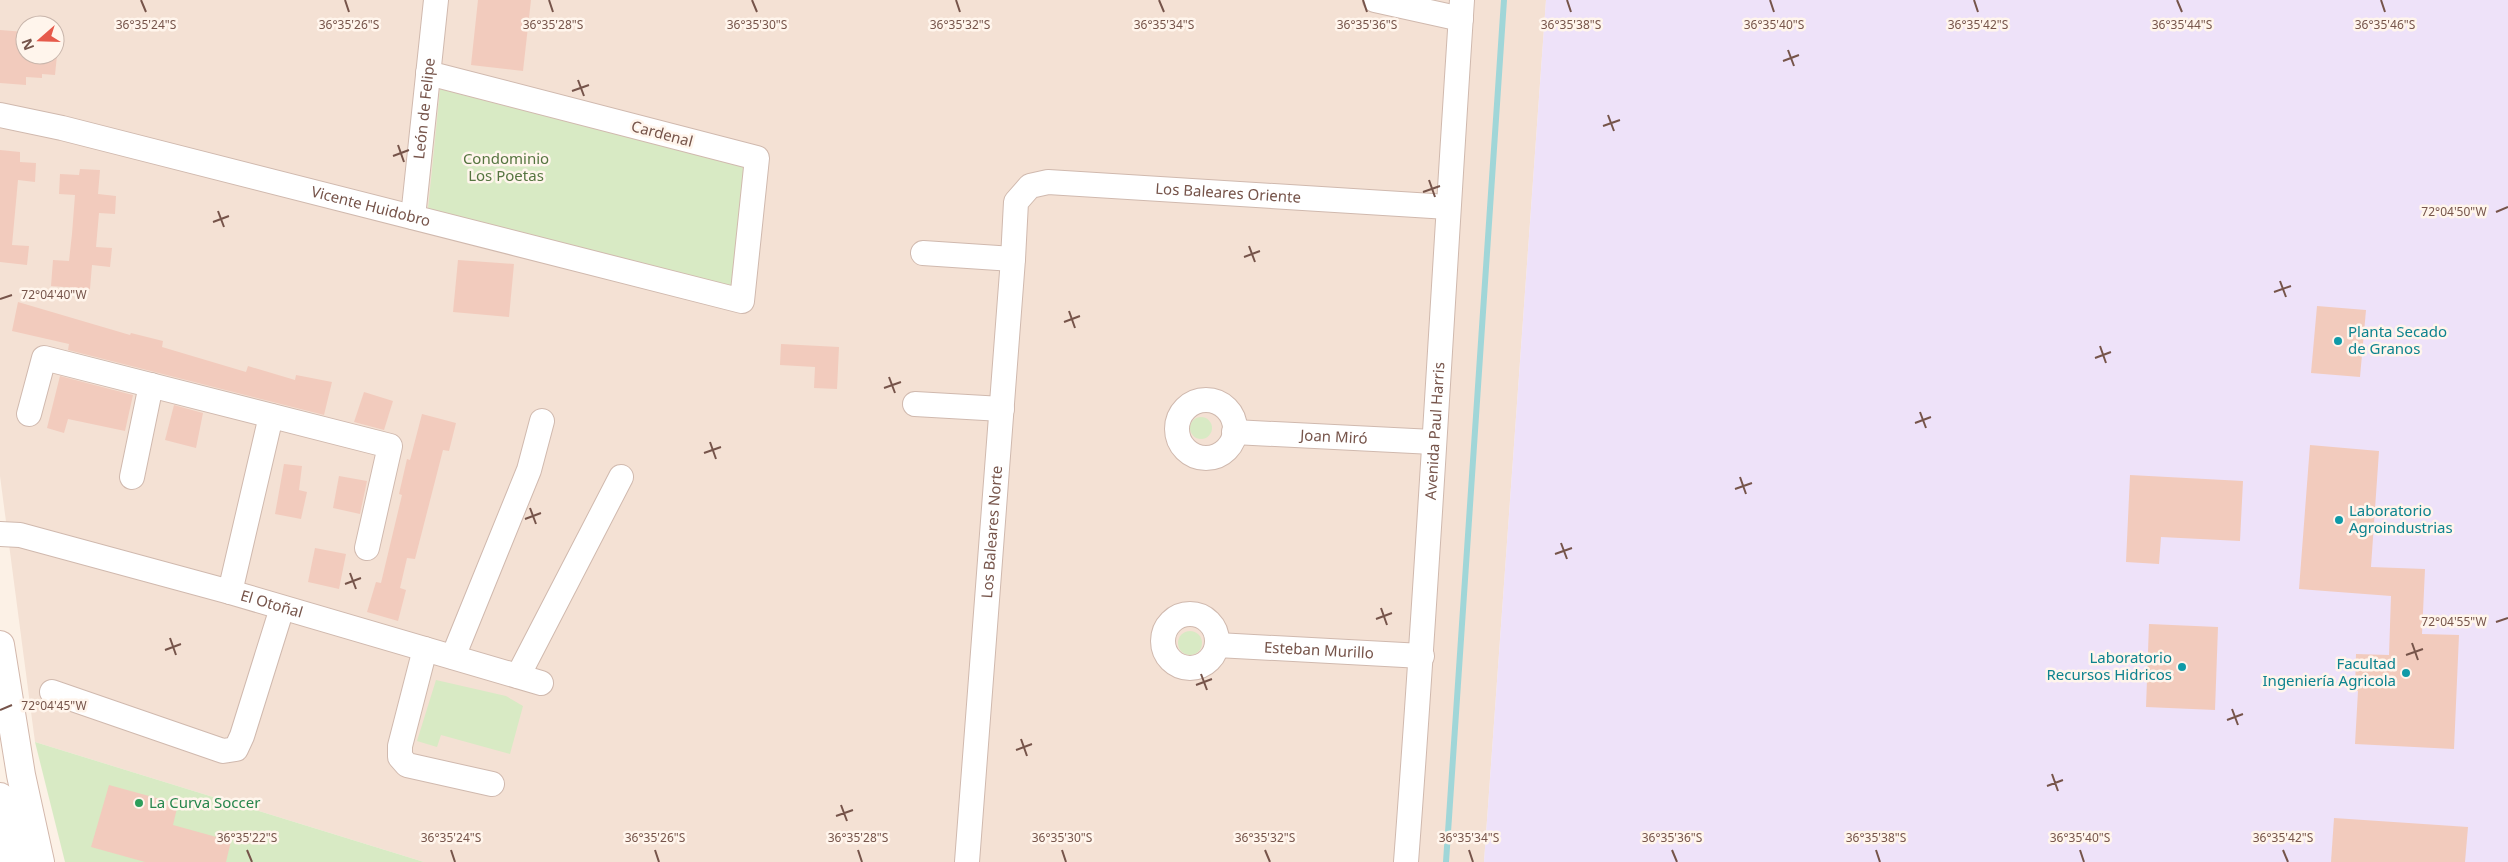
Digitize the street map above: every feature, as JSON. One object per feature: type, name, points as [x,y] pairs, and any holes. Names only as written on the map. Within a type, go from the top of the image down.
[{"type":"main road","points":[[0,645],[21,775],[40,862]]},
{"type":"main road","points":[[0,798],[14,862]]},
{"type":"street","name":"León de Felipe","points":[[412,217],[436,0]]},
{"type":"street","points":[[1375,0],[1461,9]]},
{"type":"street","name":"Avenida Paul Harris","points":[[1406,862],[1422,656],[1433,442],[1461,9]]},
{"type":"street","name":"Cardenal","points":[[428,73],[757,158],[742,301]]},
{"type":"street","name":"Vicente Huidobro","points":[[0,114],[62,128],[742,301]]},
{"type":"street","name":"Los Baleares Oriente","points":[[1016,202],[1030,186],[1048,182],[1448,207]]},
{"type":"street","name":"Los Baleares Norte","points":[[967,862],[1014,259],[1016,202]]},
{"type":"street","points":[[923,253],[1014,259]]},
{"type":"street","points":[[29,414],[44,358],[390,446],[367,548]]},
{"type":"street","points":[[132,477],[151,386]]},
{"type":"street","points":[[915,404],[1002,409]]},
{"type":"street","points":[[230,592],[271,416]]},
{"type":"street","points":[[453,657],[528,470],[542,421]]},
{"type":"street","name":"Joan Miró","points":[[1234,432],[1433,442]]},
{"type":"street","points":[[518,676],[621,478]]},
{"type":"street","name":"El Otoñal","points":[[0,534],[20,535],[230,592],[541,683]]},
{"type":"street","points":[[52,692],[222,751],[236,749],[242,736],[282,608]]},
{"type":"street","name":"Esteban Murillo","points":[[1217,645],[1422,656]]},
{"type":"street","points":[[425,649],[400,746],[400,758],[408,765],[492,784]]},
{"type":"shaded area","points":[[0,0],[1546,0],[1484,862],[424,862],[35,742],[0,476]]},
{"type":"shaded area","points":[[1546,0],[2508,0],[2508,862],[1484,862]]},
{"type":"green space","name":"Condominio Los Poetas","points":[[440,89],[744,167],[734,287],[428,209]]},
{"type":"green space","points":[[1197,417],[1205,417],[1212,424],[1212,432],[1205,439],[1197,439],[1190,432],[1190,424]]},
{"type":"green space","points":[[1190,631],[1198,635],[1202,643],[1198,651],[1190,655],[1182,651],[1178,643],[1182,635]]},
{"type":"green space","points":[[436,680],[506,696],[523,706],[510,754],[441,735],[437,747],[417,741]]},
{"type":"green space","name":"La Curva Soccer","points":[[35,742],[424,862],[65,862]]},
{"type":"building","points":[[478,0],[531,0],[523,71],[471,65]]},
{"type":"building","points":[[0,30],[15,31],[15,65],[56,65],[55,75],[42,74],[42,78],[26,77],[26,85],[0,83]]},
{"type":"building","points":[[0,150],[20,152],[20,162],[36,163],[35,182],[18,180],[12,245],[29,246],[27,265],[0,262]]},
{"type":"building","points":[[80,169],[100,170],[98,194],[116,196],[115,214],[99,213],[96,247],[112,248],[110,267],[92,265],[90,289],[51,286],[53,260],[69,261],[72,234],[75,195],[59,194],[60,174],[79,175]]},
{"type":"building","points":[[458,260],[514,264],[509,317],[453,312]]},
{"type":"building","points":[[18,302],[130,335],[131,333],[163,341],[162,347],[246,372],[248,366],[295,380],[296,375],[332,382],[324,415],[68,350],[69,344],[12,331]]},
{"type":"building","name":"Planta Secado de Granos","points":[[2317,306],[2366,310],[2360,377],[2311,373]]},
{"type":"building","points":[[781,344],[839,347],[837,389],[814,388],[815,367],[780,365]]},
{"type":"building","points":[[60,376],[133,395],[125,431],[68,419],[64,433],[47,428]]},
{"type":"building","points":[[364,392],[393,401],[384,430],[354,422]]},
{"type":"building","points":[[174,405],[203,413],[196,448],[165,440]]},
{"type":"building","points":[[422,414],[456,423],[449,451],[443,450],[415,559],[407,558],[400,588],[406,590],[398,621],[367,612],[376,582],[381,583],[402,495],[399,494],[407,459],[410,460]]},
{"type":"building","points":[[2310,445],[2379,451],[2371,567],[2425,569],[2422,634],[2459,635],[2454,749],[2355,744],[2358,691],[2355,691],[2356,654],[2389,655],[2391,596],[2299,589]]},
{"type":"building","points":[[284,464],[302,466],[299,490],[307,492],[301,519],[275,514]]},
{"type":"building","points":[[2130,475],[2243,481],[2240,541],[2161,537],[2159,564],[2126,562]]},
{"type":"building","points":[[339,476],[367,481],[360,514],[333,508]]},
{"type":"building","points":[[315,548],[346,554],[339,589],[308,582]]},
{"type":"building","name":"Laboratorio Recursos Hidricos","points":[[2149,624],[2218,627],[2215,710],[2146,707]]},
{"type":"building","points":[[109,785],[178,804],[173,825],[231,841],[226,862],[145,862],[91,847]]},
{"type":"building","points":[[2334,818],[2468,827],[2465,862],[2331,862]]},
{"type":"waterway","points":[[1446,862],[1504,0]]},
{"type":"place","name":"Planta Secado de Granos","points":[[2338,341]]},
{"type":"place","name":"Laboratorio Agroindustrias","points":[[2339,520]]},
{"type":"place","name":"Laboratorio Recursos Hidricos","points":[[2182,667]]},
{"type":"place","name":"Facultad Ingeniería Agricola","points":[[2406,673]]},
{"type":"place","name":"La Curva Soccer","points":[[139,803]]}]
